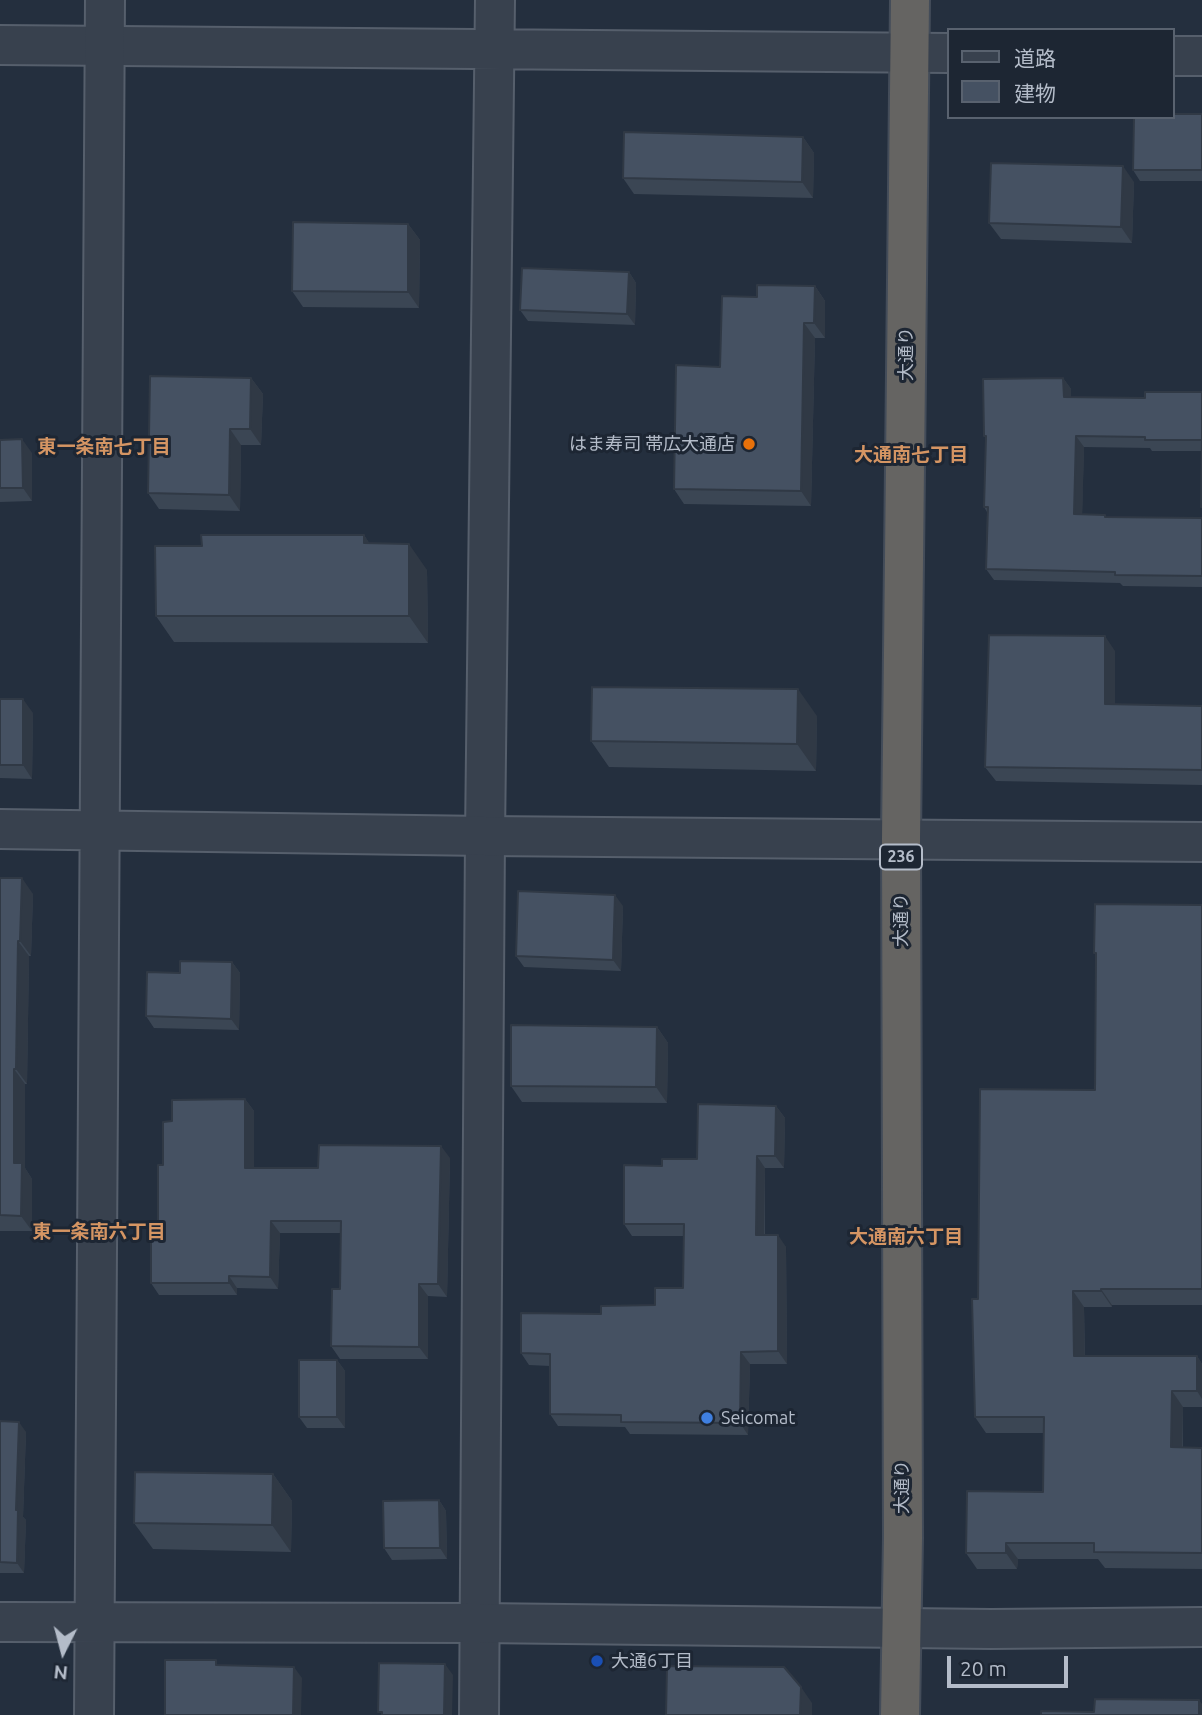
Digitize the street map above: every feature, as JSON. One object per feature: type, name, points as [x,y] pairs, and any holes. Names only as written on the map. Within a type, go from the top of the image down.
[{"type":"highway","name":"大通り","points":[[901,1715],[901,839],[910,0]]},
{"type":"street","points":[[94,1715],[105,0]]},
{"type":"street","points":[[479,1715],[485,836],[495,0]]},
{"type":"street","points":[[0,45],[946,53]]},
{"type":"street","points":[[1174,56],[1202,56]]},
{"type":"street","points":[[0,828],[485,836],[1202,842]]},
{"type":"street","points":[[0,1622],[480,1623],[902,1628],[1202,1627]]},
{"type":"building","points":[[1174,114],[1202,114],[1202,170],[1133,170],[1134,119],[1174,119]]},
{"type":"building","points":[[624,132],[803,137],[802,182],[623,178]]},
{"type":"building","points":[[991,163],[1123,166],[1121,227],[989,223]]},
{"type":"building","points":[[293,222],[408,224],[408,292],[292,291]]},
{"type":"building","points":[[522,268],[629,272],[627,314],[520,310]]},
{"type":"building","points":[[757,285],[815,286],[814,323],[804,323],[801,491],[674,489],[676,365],[720,367],[722,296],[757,297]]},
{"type":"building","points":[[150,376],[251,378],[250,429],[230,429],[229,495],[148,493]]},
{"type":"building","points":[[1063,378],[1064,397],[1145,398],[1145,392],[1202,392],[1202,440],[1076,436],[1074,514],[1202,518],[1202,576],[986,569],[988,507],[984,507],[986,436],[983,379]]},
{"type":"building","points":[[22,439],[23,488],[0,488],[0,440]]},
{"type":"building","points":[[1202,440],[1202,507],[1201,507]]},
{"type":"building","points":[[201,535],[364,535],[364,543],[409,544],[409,616],[156,616],[155,546],[202,546]]},
{"type":"building","points":[[989,635],[1105,636],[1105,704],[1202,706],[1202,770],[985,767]]},
{"type":"building","points":[[592,687],[798,689],[797,744],[591,741]]},
{"type":"building","points":[[0,699],[23,699],[23,765],[0,765]]},
{"type":"building","points":[[0,878],[22,878],[14,1069],[14,1163],[22,1163],[21,1216],[0,1215]]},
{"type":"building","points":[[518,891],[615,895],[613,960],[516,956]]},
{"type":"building","points":[[1095,904],[1202,905],[1202,1289],[1073,1291],[1074,1356],[1197,1356],[1197,1391],[1172,1391],[1171,1447],[1202,1448],[1202,1553],[1094,1552],[1094,1543],[1006,1543],[1006,1553],[966,1553],[967,1491],[1043,1492],[1044,1417],[975,1417],[972,1299],[978,1299],[980,1089],[1095,1090]]},
{"type":"building","points":[[180,961],[232,962],[231,1019],[146,1016],[147,972],[180,973]]},
{"type":"building","points":[[511,1025],[657,1027],[656,1087],[511,1086]]},
{"type":"building","points":[[245,1099],[245,1168],[318,1168],[319,1145],[441,1146],[438,1284],[419,1284],[419,1347],[331,1346],[332,1289],[340,1289],[341,1221],[271,1221],[270,1277],[229,1276],[229,1283],[151,1283],[151,1239],[158,1239],[158,1165],[163,1165],[163,1122],[172,1121],[172,1100]]},
{"type":"building","points":[[698,1104],[776,1106],[775,1156],[757,1156],[756,1235],[778,1235],[778,1351],[741,1352],[740,1423],[621,1422],[621,1415],[550,1414],[550,1354],[521,1353],[521,1313],[601,1314],[601,1306],[655,1305],[655,1288],[683,1288],[684,1224],[624,1224],[624,1165],[662,1166],[662,1159],[697,1159]]},
{"type":"building","points":[[299,1360],[337,1360],[337,1417],[299,1417]]},
{"type":"building","points":[[0,1421],[19,1422],[17,1563],[0,1562]]},
{"type":"building","points":[[135,1472],[273,1474],[272,1525],[134,1523]]},
{"type":"building","points":[[439,1500],[440,1548],[384,1548],[383,1501]]},
{"type":"building","points":[[165,1660],[216,1660],[216,1665],[294,1667],[293,1715],[165,1715]]},
{"type":"building","points":[[379,1663],[445,1664],[444,1715],[382,1715],[382,1712],[378,1712]]},
{"type":"building","points":[[667,1666],[784,1667],[801,1687],[800,1715],[666,1715]]},
{"type":"building","points":[[1095,1699],[1199,1700],[1199,1715],[1041,1715],[1041,1711],[1094,1712]]},
{"type":"place","name":"はま寿司 帯広大通店","points":[[749,444]]},
{"type":"place","name":"Seicomat","points":[[707,1418]]},
{"type":"place","name":"大通6丁目","points":[[597,1661]]},
{"type":"district","name":"東一条南七丁目","points":[[104,447]]},
{"type":"district","name":"大通南七丁目","points":[[911,455]]},
{"type":"district","name":"東一条南六丁目","points":[[99,1232]]},
{"type":"district","name":"大通南六丁目","points":[[906,1237]]}]
